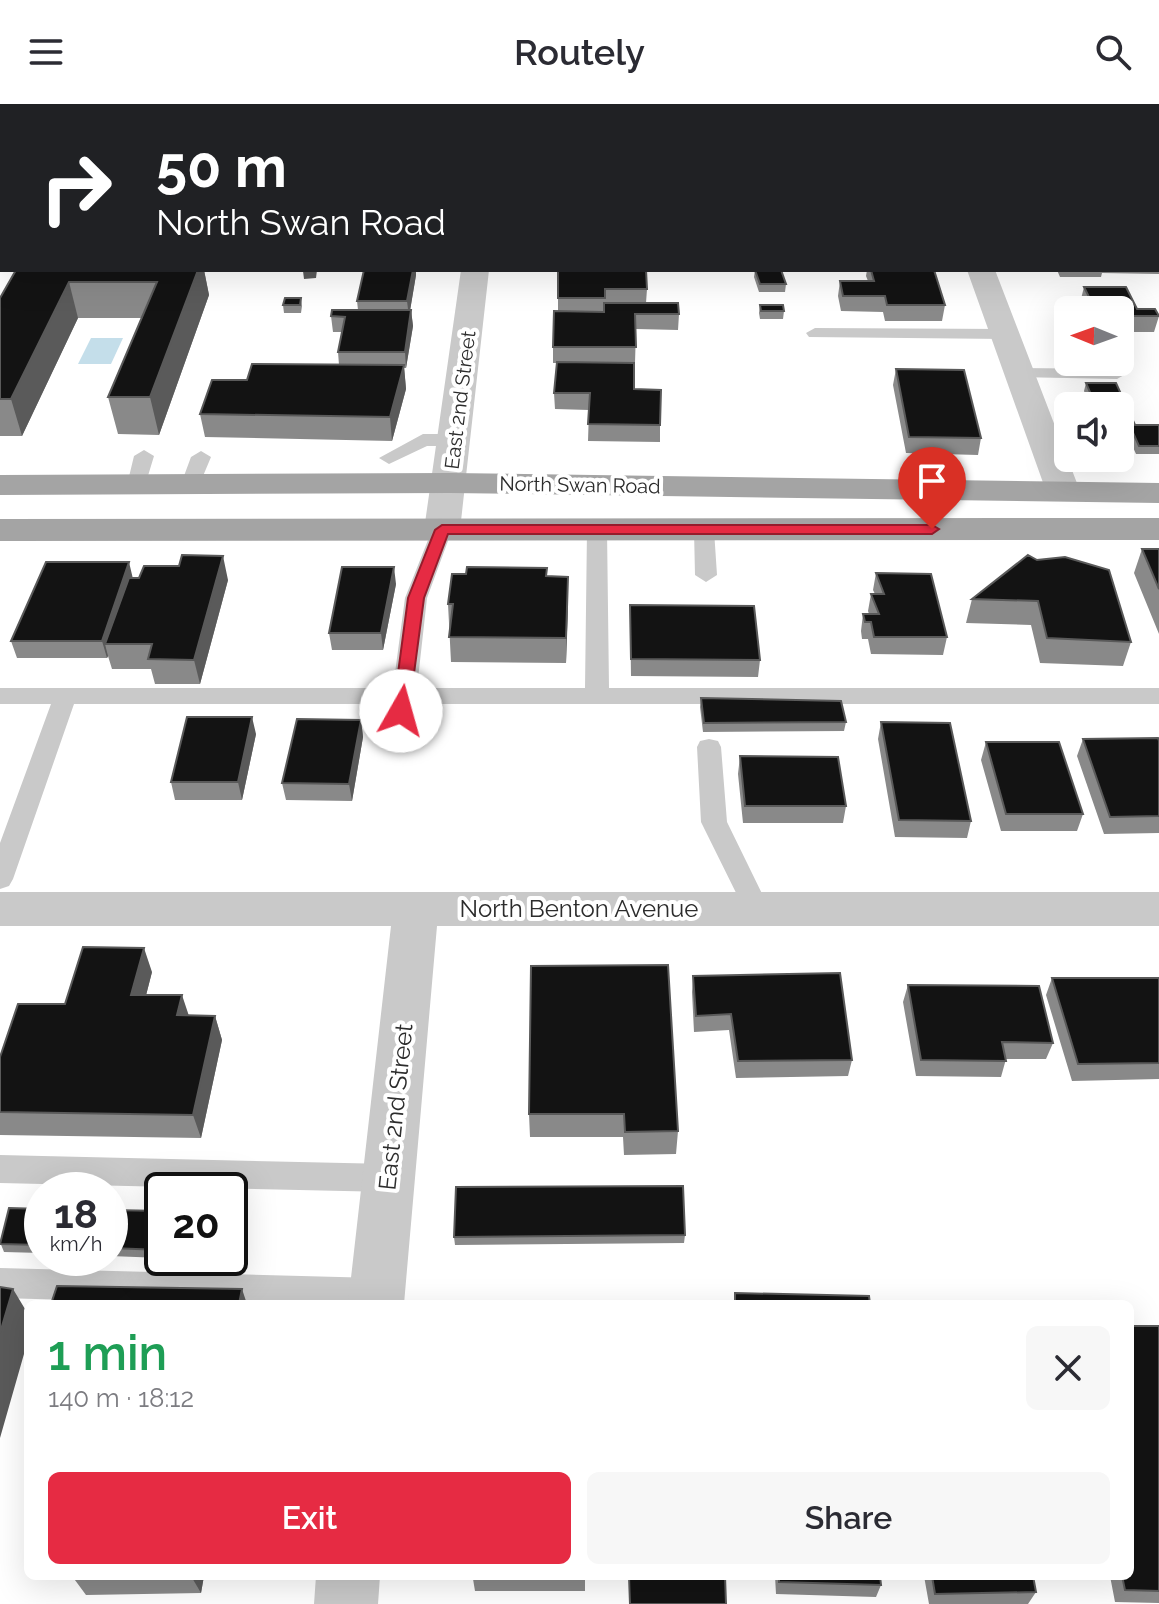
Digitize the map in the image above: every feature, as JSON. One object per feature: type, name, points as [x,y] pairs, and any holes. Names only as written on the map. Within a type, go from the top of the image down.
[{"type":"main road","name":"North Swan Road","points":[[0,485],[140,470],[450,483],[1159,493]]},
{"type":"main road","name":"North Swan Road","points":[[0,530],[1159,529]]},
{"type":"street","name":"East 2nd Street","points":[[442,530],[456,440],[475,272]]},
{"type":"street","points":[[982,272],[1063,491]]},
{"type":"street","name":"North Benton Avenue","points":[[0,909],[1159,909]]},
{"type":"street","name":"East 2nd Street","points":[[377,1299],[416,911]]},
{"type":"street","points":[[346,1604],[348,1580]]},
{"type":"lane","points":[[815,333],[1005,334]]},
{"type":"lane","points":[[1020,373],[1054,373]]},
{"type":"lane","points":[[389,458],[423,440],[456,440]]},
{"type":"lane","points":[[400,728],[416,598],[442,530]]},
{"type":"lane","points":[[597,530],[597,694]]},
{"type":"lane","points":[[704,530],[706,575]]},
{"type":"lane","points":[[0,696],[1159,696]]},
{"type":"lane","points":[[0,879],[65,697]]},
{"type":"lane","points":[[709,747],[714,822],[756,908]]},
{"type":"lane","points":[[0,1169],[389,1178]]},
{"type":"lane","points":[[0,1283],[377,1299]]},
{"type":"water","points":[[91,338],[123,338],[111,364],[78,364]]},
{"type":"building","points":[[15,272],[197,272],[150,397],[108,397],[157,282],[69,282],[11,399],[0,399],[0,298]]},
{"type":"building","points":[[364,272],[413,272],[407,301],[357,301]]},
{"type":"building","points":[[558,272],[646,272],[647,289],[605,289],[605,298],[558,298]]},
{"type":"building","points":[[756,272],[782,272],[786,284],[760,284]]},
{"type":"building","points":[[872,272],[935,272],[945,305],[887,305],[885,296],[843,296],[840,281],[874,281]]},
{"type":"building","points":[[1084,287],[1126,287],[1130,296],[1088,296]]},
{"type":"building","points":[[285,298],[301,298],[300,305],[283,305]]},
{"type":"building","points":[[604,303],[678,303],[679,314],[635,314],[636,347],[553,347],[554,311],[604,312]]},
{"type":"building","points":[[1134,303],[1137,309],[1155,309],[1159,316],[1134,316]]},
{"type":"building","points":[[760,305],[783,305],[784,311],[761,311]]},
{"type":"building","points":[[332,310],[411,310],[405,352],[338,352],[345,317],[331,316]]},
{"type":"building","points":[[557,362],[634,363],[634,389],[661,390],[660,425],[588,424],[590,393],[554,393]]},
{"type":"building","points":[[252,364],[404,365],[390,417],[200,414],[212,380],[247,380]]},
{"type":"building","points":[[896,369],[964,370],[981,438],[909,437]]},
{"type":"building","points":[[1086,383],[1116,383],[1120,392],[1090,392]]},
{"type":"building","points":[[1134,423],[1159,425],[1159,446],[1139,446],[1134,435]]},
{"type":"building","points":[[1142,549],[1159,549],[1159,589]]},
{"type":"building","points":[[182,555],[223,556],[194,660],[148,659],[152,644],[105,644],[129,578],[139,578],[144,566],[179,566]]},
{"type":"building","points":[[1028,555],[1037,560],[1065,557],[1109,570],[1131,642],[1047,638],[1038,601],[972,599]]},
{"type":"building","points":[[46,562],[129,562],[102,641],[11,641]]},
{"type":"building","points":[[342,567],[394,567],[381,633],[329,633]]},
{"type":"building","points":[[467,567],[547,568],[546,576],[568,577],[566,638],[449,637],[453,604],[448,604],[452,574],[466,574]]},
{"type":"building","points":[[876,573],[931,574],[947,637],[874,637],[871,622],[865,622],[863,614],[879,614],[871,594],[884,594]]},
{"type":"building","points":[[630,605],[754,606],[760,660],[631,659]]},
{"type":"building","points":[[701,698],[841,701],[846,722],[704,723]]},
{"type":"building","points":[[187,717],[252,717],[238,782],[171,782]]},
{"type":"building","points":[[297,719],[361,720],[349,784],[282,783]]},
{"type":"building","points":[[881,722],[950,723],[971,821],[899,820]]},
{"type":"building","points":[[1158,738],[1159,816],[1110,817],[1083,739]]},
{"type":"building","points":[[986,742],[1059,742],[1083,814],[1006,814]]},
{"type":"building","points":[[740,756],[838,757],[846,806],[745,806]]},
{"type":"building","points":[[83,947],[144,948],[131,995],[182,995],[177,1015],[215,1016],[193,1115],[0,1112],[0,1057],[18,1004],[65,1004]]},
{"type":"building","points":[[668,965],[678,1131],[625,1132],[624,1114],[529,1114],[531,966]]},
{"type":"building","points":[[840,973],[852,1060],[738,1061],[731,1014],[696,1016],[693,976]]},
{"type":"building","points":[[1052,978],[1159,978],[1159,1063],[1078,1064]]},
{"type":"building","points":[[908,985],[1039,986],[1053,1043],[1002,1042],[1006,1061],[921,1060]]},
{"type":"building","points":[[683,1186],[685,1235],[454,1237],[456,1187]]},
{"type":"building","points":[[9,1208],[24,1208],[24,1245],[0,1244]]},
{"type":"building","points":[[128,1210],[144,1211],[144,1249],[128,1249]]},
{"type":"building","points":[[57,1286],[242,1289],[240,1300],[52,1300]]},
{"type":"building","points":[[0,1287],[13,1289],[0,1333]]},
{"type":"building","points":[[735,1293],[869,1296],[870,1300],[735,1300]]},
{"type":"building","points":[[1134,1326],[1159,1326],[1159,1591],[1125,1590],[1123,1580],[1134,1580]]},
{"type":"building","points":[[629,1580],[725,1580],[726,1604],[630,1604]]},
{"type":"building","points":[[880,1580],[881,1585],[779,1582]]},
{"type":"building","points":[[933,1580],[1034,1580],[1036,1592],[935,1594]]},
{"type":"route","points":[[401,711],[416,598],[442,530],[932,529]]}]
